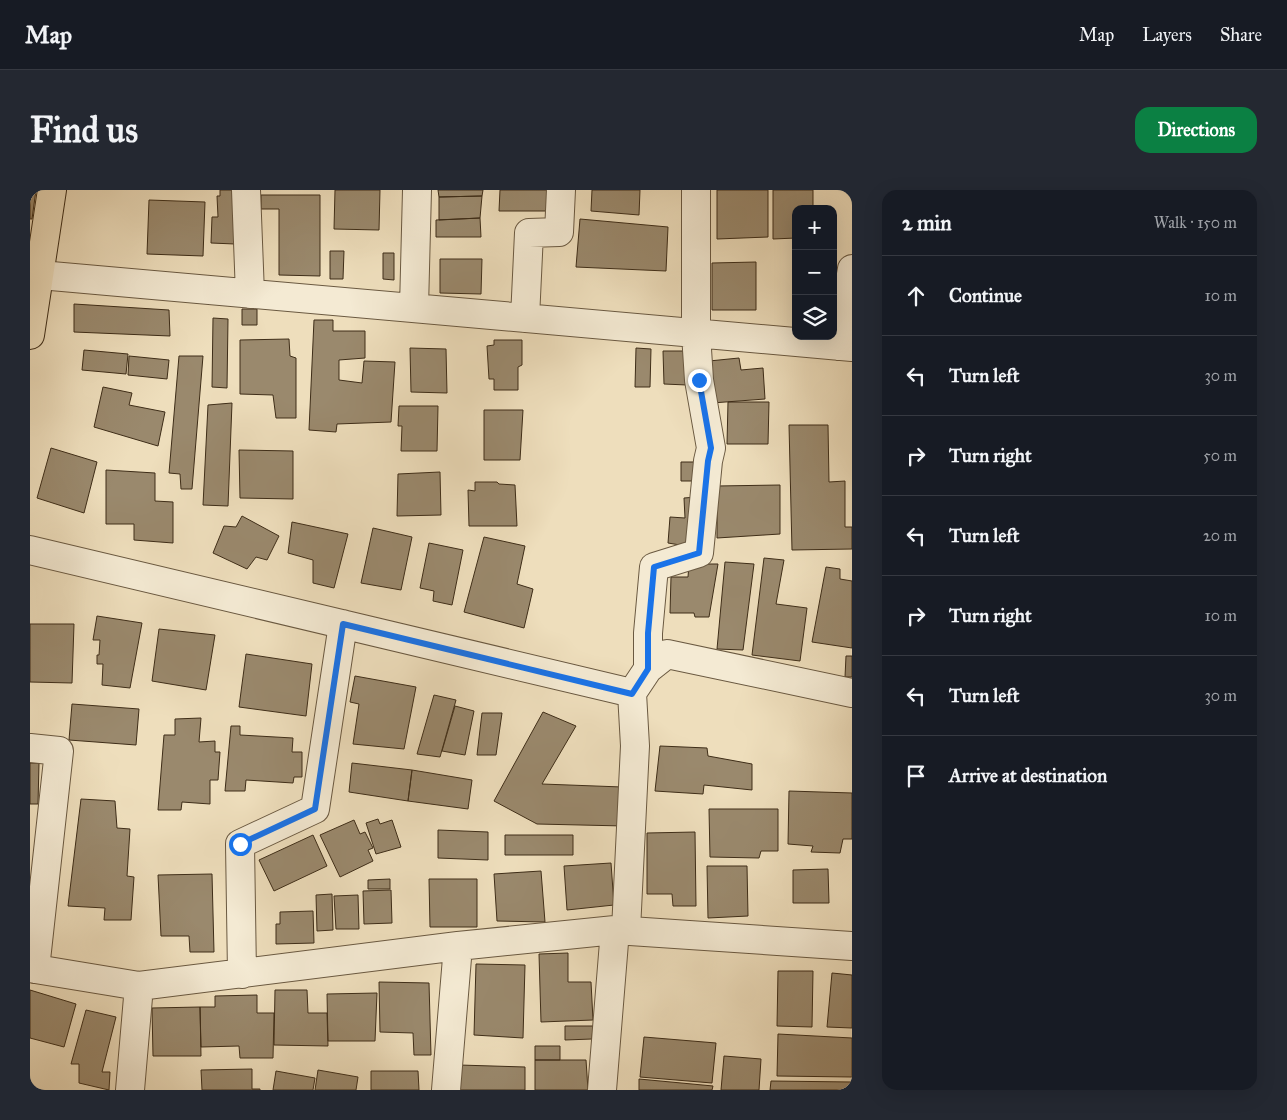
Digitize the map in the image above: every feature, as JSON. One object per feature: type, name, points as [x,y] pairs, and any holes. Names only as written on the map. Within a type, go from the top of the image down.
[{"type":"main road","points":[[30,335],[52,190]]},
{"type":"street","points":[[246,190],[250,294]]},
{"type":"street","points":[[414,308],[416,190]]},
{"type":"street","points":[[525,318],[529,234],[559,232],[561,190]]},
{"type":"street","points":[[648,669],[648,633],[654,567],[699,553],[708,461],[711,448],[699,380],[696,334],[696,190]]},
{"type":"street","points":[[40,275],[845,346],[852,269]]},
{"type":"street","points":[[30,550],[632,694]]},
{"type":"street","points":[[242,974],[240,844],[315,809],[343,624]]},
{"type":"street","points":[[602,1090],[621,930],[635,746],[632,694],[648,669],[667,654],[852,693]]},
{"type":"street","points":[[30,748],[59,751],[32,969],[139,986],[458,946],[621,930],[852,946]]},
{"type":"street","points":[[446,1090],[458,946]]},
{"type":"street","points":[[130,1090],[139,986]]},
{"type":"building","points":[[30,190],[36,190],[32,219],[30,219]]},
{"type":"building","points":[[220,190],[234,190],[235,244],[211,243],[212,217],[218,217],[217,196],[220,196]]},
{"type":"building","points":[[335,190],[380,190],[379,230],[334,229]]},
{"type":"building","points":[[438,190],[483,190],[482,196],[439,197]]},
{"type":"building","points":[[500,190],[550,190],[549,211],[499,211]]},
{"type":"building","points":[[592,190],[640,190],[639,215],[591,211]]},
{"type":"building","points":[[717,190],[768,190],[768,237],[717,239]]},
{"type":"building","points":[[773,190],[813,190],[813,205],[792,205],[792,238],[773,239]]},
{"type":"building","points":[[261,195],[320,195],[320,276],[279,275],[279,209],[261,209]]},
{"type":"building","points":[[482,196],[480,218],[439,220],[439,197]]},
{"type":"building","points":[[149,200],[205,202],[203,256],[147,254]]},
{"type":"building","points":[[480,218],[481,237],[436,237],[436,220]]},
{"type":"building","points":[[580,219],[668,227],[666,271],[576,267]]},
{"type":"building","points":[[330,251],[344,251],[343,279],[330,279]]},
{"type":"building","points":[[383,253],[394,253],[394,280],[383,279]]},
{"type":"building","points":[[440,259],[482,259],[481,294],[440,293]]},
{"type":"building","points":[[756,262],[756,310],[712,310],[712,263]]},
{"type":"building","points":[[74,304],[169,310],[170,336],[74,332]]},
{"type":"building","points":[[242,309],[257,309],[257,325],[242,325]]},
{"type":"building","points":[[213,318],[228,319],[227,388],[212,387]]},
{"type":"building","points":[[314,320],[333,320],[333,331],[365,331],[365,358],[339,360],[339,380],[362,383],[364,361],[395,362],[391,422],[337,424],[336,432],[309,430]]},
{"type":"building","points":[[289,339],[290,356],[296,358],[296,418],[276,418],[273,395],[240,394],[240,340]]},
{"type":"building","points":[[494,340],[522,340],[522,365],[518,367],[518,390],[494,390],[494,379],[489,379],[487,346],[494,345]]},
{"type":"building","points":[[410,348],[446,349],[447,393],[411,392]]},
{"type":"building","points":[[636,348],[651,349],[650,387],[635,387]]},
{"type":"building","points":[[84,350],[128,354],[126,374],[82,370]]},
{"type":"building","points":[[663,351],[687,351],[687,385],[664,384]]},
{"type":"building","points":[[129,356],[169,360],[167,379],[128,375]]},
{"type":"building","points":[[179,356],[203,356],[192,489],[181,489],[180,474],[169,473]]},
{"type":"building","points":[[739,358],[741,370],[763,368],[765,399],[712,403],[709,361]]},
{"type":"building","points":[[103,387],[132,393],[129,405],[165,412],[158,446],[94,427]]},
{"type":"building","points":[[728,402],[769,402],[768,444],[727,444]]},
{"type":"building","points":[[232,403],[228,506],[203,505],[208,405]]},
{"type":"building","points":[[399,406],[438,406],[437,451],[401,451],[402,426],[398,426]]},
{"type":"building","points":[[484,410],[523,410],[520,460],[484,460]]},
{"type":"building","points":[[789,425],[828,425],[829,482],[845,481],[845,527],[852,527],[852,549],[792,550]]},
{"type":"building","points":[[51,448],[97,462],[84,513],[37,498]]},
{"type":"building","points":[[239,450],[293,451],[293,499],[240,498]]},
{"type":"building","points":[[681,462],[698,462],[699,481],[681,481]]},
{"type":"building","points":[[106,470],[155,473],[155,501],[173,502],[173,543],[134,540],[134,524],[106,524]]},
{"type":"building","points":[[440,472],[441,515],[397,516],[398,474]]},
{"type":"building","points":[[475,482],[497,482],[499,484],[515,485],[517,526],[469,526],[468,490],[475,491]]},
{"type":"building","points":[[780,485],[780,534],[717,538],[717,486]]},
{"type":"building","points":[[697,497],[692,547],[668,543],[670,517],[685,518],[684,498]]},
{"type":"building","points":[[242,516],[279,536],[267,560],[256,557],[247,569],[213,553],[224,526],[236,527]]},
{"type":"building","points":[[292,522],[348,534],[334,588],[313,583],[313,560],[288,553]]},
{"type":"building","points":[[373,528],[412,537],[401,590],[361,583]]},
{"type":"building","points":[[484,537],[525,546],[517,584],[533,589],[524,628],[464,612]]},
{"type":"building","points":[[429,543],[463,550],[452,605],[433,601],[434,591],[420,588]]},
{"type":"building","points":[[764,558],[784,560],[776,604],[807,608],[800,661],[752,655]]},
{"type":"building","points":[[725,562],[754,564],[743,650],[717,649]]},
{"type":"building","points":[[689,564],[718,564],[709,617],[695,617],[694,613],[670,613],[671,577],[688,577]]},
{"type":"building","points":[[826,567],[840,569],[840,579],[852,581],[852,648],[812,642]]},
{"type":"building","points":[[97,616],[142,623],[130,688],[102,685],[103,664],[97,664],[100,640],[93,640]]},
{"type":"building","points":[[30,624],[74,624],[72,683],[30,682]]},
{"type":"building","points":[[159,629],[215,635],[206,690],[152,681]]},
{"type":"building","points":[[246,654],[312,664],[306,716],[239,707]]},
{"type":"building","points":[[846,656],[852,656],[852,677],[845,677]]},
{"type":"building","points":[[355,676],[416,687],[404,749],[353,744],[359,704],[350,702]]},
{"type":"building","points":[[434,695],[456,700],[440,757],[417,754]]},
{"type":"building","points":[[72,704],[139,709],[136,745],[69,740]]},
{"type":"building","points":[[455,706],[474,711],[465,755],[442,751]]},
{"type":"building","points":[[543,712],[576,726],[542,784],[622,787],[624,826],[537,824],[494,801]]},
{"type":"building","points":[[482,713],[502,713],[496,755],[477,755]]},
{"type":"building","points":[[201,718],[199,742],[215,741],[215,752],[220,752],[218,780],[210,780],[210,804],[182,802],[181,810],[158,810],[164,735],[175,735],[175,719]]},
{"type":"building","points":[[231,726],[240,726],[240,735],[293,738],[292,752],[302,752],[302,777],[294,777],[293,783],[246,780],[245,791],[225,791]]},
{"type":"building","points":[[660,746],[707,748],[708,756],[752,764],[752,790],[704,785],[703,794],[655,791]]},
{"type":"building","points":[[30,763],[39,763],[38,804],[30,804]]},
{"type":"building","points":[[352,763],[412,770],[408,801],[349,792]]},
{"type":"building","points":[[412,770],[472,780],[468,809],[408,801]]},
{"type":"building","points":[[789,791],[852,793],[852,839],[843,839],[840,853],[811,852],[813,846],[788,844]]},
{"type":"building","points":[[81,799],[115,801],[117,828],[130,829],[127,876],[134,877],[131,920],[104,920],[105,908],[68,906]]},
{"type":"building","points":[[709,809],[778,809],[778,851],[761,851],[759,858],[710,857]]},
{"type":"building","points":[[378,819],[380,824],[392,820],[401,847],[376,854],[366,823]]},
{"type":"building","points":[[354,820],[360,834],[365,832],[373,848],[368,850],[373,861],[340,877],[320,835]]},
{"type":"building","points":[[438,830],[488,832],[488,860],[438,858]]},
{"type":"building","points":[[695,832],[696,906],[673,906],[672,894],[647,894],[647,833]]},
{"type":"building","points":[[313,835],[327,866],[274,891],[259,860]]},
{"type":"building","points":[[505,835],[573,835],[573,855],[505,855]]},
{"type":"building","points":[[611,863],[614,905],[567,910],[564,866]]},
{"type":"building","points":[[707,866],[747,866],[748,916],[708,918]]},
{"type":"building","points":[[828,869],[829,903],[793,903],[793,870]]},
{"type":"building","points":[[541,871],[545,922],[497,921],[494,874]]},
{"type":"building","points":[[212,874],[214,952],[190,952],[189,936],[161,936],[158,875]]},
{"type":"building","points":[[390,879],[390,889],[368,889],[368,880]]},
{"type":"building","points":[[429,879],[477,879],[477,927],[430,927]]},
{"type":"building","points":[[391,890],[392,923],[364,924],[363,891]]},
{"type":"building","points":[[332,894],[333,930],[317,931],[316,895]]},
{"type":"building","points":[[358,895],[359,929],[336,929],[334,896]]},
{"type":"building","points":[[313,911],[314,943],[276,944],[276,924],[280,924],[280,912]]},
{"type":"building","points":[[568,953],[568,982],[591,982],[593,1020],[541,1022],[539,954]]},
{"type":"building","points":[[476,964],[525,965],[523,1038],[474,1035]]},
{"type":"building","points":[[778,971],[813,971],[812,1027],[777,1026]]},
{"type":"building","points":[[832,973],[852,975],[852,1028],[827,1027]]},
{"type":"building","points":[[379,982],[429,983],[431,1055],[414,1055],[413,1033],[380,1032]]},
{"type":"building","points":[[30,990],[76,1004],[64,1047],[30,1038]]},
{"type":"building","points":[[275,990],[307,990],[308,1013],[327,1013],[328,1046],[274,1045]]},
{"type":"building","points":[[377,993],[375,1041],[328,1041],[327,994]]},
{"type":"building","points":[[257,995],[257,1013],[274,1013],[273,1058],[240,1058],[239,1046],[201,1047],[200,1007],[215,1007],[215,996]]},
{"type":"building","points":[[200,1007],[201,1056],[153,1056],[152,1008]]},
{"type":"building","points":[[86,1010],[116,1017],[102,1072],[110,1072],[109,1090],[79,1083],[79,1064],[71,1064]]},
{"type":"building","points":[[565,1026],[593,1026],[592,1039],[565,1040]]},
{"type":"building","points":[[778,1034],[852,1038],[852,1077],[777,1076]]},
{"type":"building","points":[[644,1037],[716,1043],[712,1083],[640,1077]]},
{"type":"building","points":[[535,1046],[560,1046],[560,1060],[535,1060]]},
{"type":"building","points":[[724,1056],[761,1059],[759,1090],[721,1090]]},
{"type":"building","points":[[535,1060],[586,1060],[588,1090],[535,1090]]},
{"type":"building","points":[[459,1065],[525,1067],[525,1090],[459,1090]]},
{"type":"building","points":[[252,1069],[252,1089],[260,1090],[202,1090],[201,1070]]},
{"type":"building","points":[[318,1070],[358,1077],[356,1090],[315,1090]]},
{"type":"building","points":[[276,1071],[315,1078],[313,1090],[273,1090]]},
{"type":"building","points":[[371,1071],[418,1071],[419,1090],[371,1090]]},
{"type":"building","points":[[639,1079],[713,1086],[712,1090],[639,1090]]},
{"type":"building","points":[[771,1081],[852,1082],[852,1090],[770,1090]]},
{"type":"route","points":[[240,844],[315,809],[343,624],[632,694],[648,669],[648,633],[654,567],[699,553],[708,461],[711,448],[699,380]]}]
